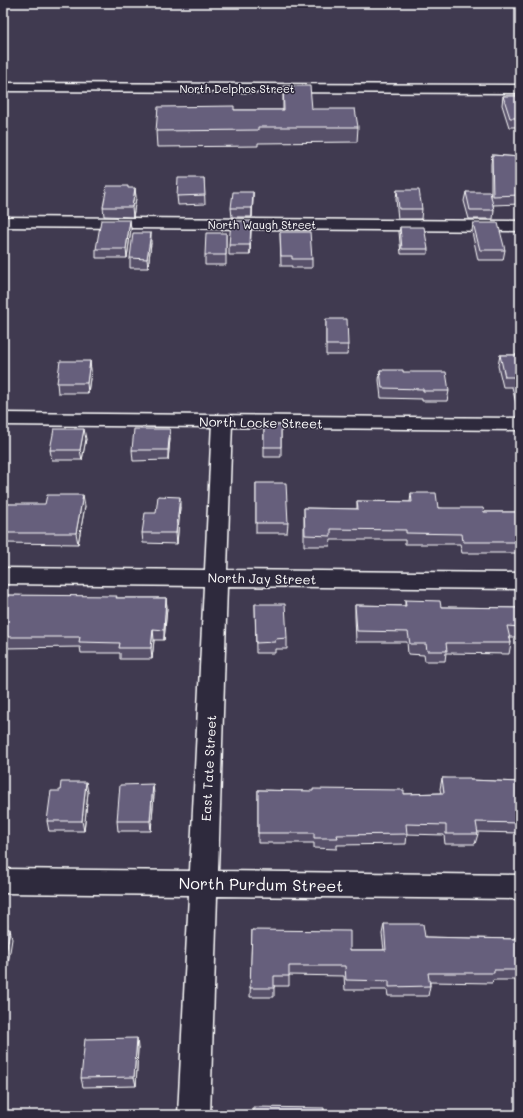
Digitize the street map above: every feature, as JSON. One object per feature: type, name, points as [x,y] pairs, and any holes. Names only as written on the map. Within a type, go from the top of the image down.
[{"type":"street","name":"North Delphos Street","points":[[3,87],[520,89]]},
{"type":"street","name":"North Waugh Street","points":[[3,222],[520,226]]},
{"type":"street","name":"North Locke Street","points":[[3,419],[520,424]]},
{"type":"street","name":"East Tate Street","points":[[194,1115],[222,422]]},
{"type":"street","name":"North Jay Street","points":[[3,576],[520,581]]},
{"type":"street","name":"North Purdum Street","points":[[3,881],[520,887]]},
{"type":"building","points":[[283,86],[310,86],[312,109],[355,109],[358,127],[258,127],[258,130],[156,131],[158,107],[234,106],[234,110],[284,110]]},
{"type":"building","points":[[503,96],[520,96],[520,118],[510,118]]},
{"type":"building","points":[[492,155],[520,157],[520,195],[493,196]]},
{"type":"building","points":[[178,178],[204,178],[205,195],[177,196]]},
{"type":"building","points":[[107,186],[128,186],[128,188],[135,188],[132,207],[103,207]]},
{"type":"building","points":[[397,190],[419,190],[422,209],[399,209]]},
{"type":"building","points":[[233,192],[253,192],[252,208],[231,208]]},
{"type":"building","points":[[466,192],[490,192],[494,210],[470,210]]},
{"type":"building","points":[[101,220],[130,220],[126,249],[96,249]]},
{"type":"building","points":[[231,221],[251,221],[250,245],[229,245]]},
{"type":"building","points":[[473,223],[498,223],[505,250],[480,250]]},
{"type":"building","points":[[400,227],[424,227],[428,249],[402,249]]},
{"type":"building","points":[[280,232],[310,232],[312,259],[292,259],[292,256],[281,256]]},
{"type":"building","points":[[133,233],[151,233],[147,259],[130,258]]},
{"type":"building","points":[[206,233],[226,233],[226,255],[205,255]]},
{"type":"building","points":[[326,319],[347,319],[348,345],[326,345]]},
{"type":"building","points":[[500,355],[520,355],[520,397],[514,377],[505,377]]},
{"type":"building","points":[[60,361],[90,361],[87,383],[57,383]]},
{"type":"building","points":[[380,370],[403,370],[403,372],[446,372],[449,391],[382,388]]},
{"type":"building","points":[[264,425],[281,425],[281,447],[264,447]]},
{"type":"building","points":[[54,429],[84,429],[80,450],[50,450]]},
{"type":"building","points":[[134,429],[170,429],[168,450],[132,450]]},
{"type":"building","points":[[256,483],[286,483],[288,523],[256,523]]},
{"type":"building","points":[[411,493],[436,493],[438,508],[483,508],[484,512],[520,512],[520,542],[463,542],[462,534],[406,533],[406,530],[331,529],[331,536],[305,535],[304,508],[358,509],[357,501],[412,502]]},
{"type":"building","points":[[47,495],[83,495],[76,533],[3,533],[3,504],[45,504]]},
{"type":"building","points":[[158,496],[180,497],[176,533],[142,533],[145,513],[156,513]]},
{"type":"building","points":[[3,595],[166,598],[164,630],[153,629],[151,648],[119,648],[120,643],[79,642],[80,637],[3,637]]},
{"type":"building","points":[[405,600],[440,601],[441,607],[520,608],[520,627],[507,626],[511,643],[446,643],[447,651],[427,651],[426,644],[410,644],[408,632],[357,631],[355,605],[406,606]]},
{"type":"building","points":[[255,604],[285,604],[287,638],[275,639],[275,642],[256,643]]},
{"type":"building","points":[[442,778],[470,778],[470,780],[520,782],[520,823],[476,822],[478,834],[446,834],[446,825],[406,824],[407,834],[337,835],[338,838],[314,838],[314,833],[258,833],[258,790],[404,790],[404,794],[444,793]]},
{"type":"building","points":[[61,782],[86,782],[82,821],[47,821],[51,791],[60,791]]},
{"type":"building","points":[[153,784],[150,821],[117,821],[120,785]]},
{"type":"building","points":[[384,924],[423,924],[425,937],[520,938],[520,970],[494,970],[494,973],[428,973],[430,986],[389,987],[389,981],[346,980],[345,966],[289,966],[289,976],[274,976],[274,988],[250,988],[252,930],[350,931],[350,950],[386,950]]},
{"type":"building","points":[[3,929],[10,929],[3,970]]},
{"type":"building","points":[[137,1038],[134,1077],[81,1078],[85,1039]]},
{"type":"building","points":[[253,1107],[324,1108],[324,1115],[253,1115]]}]
